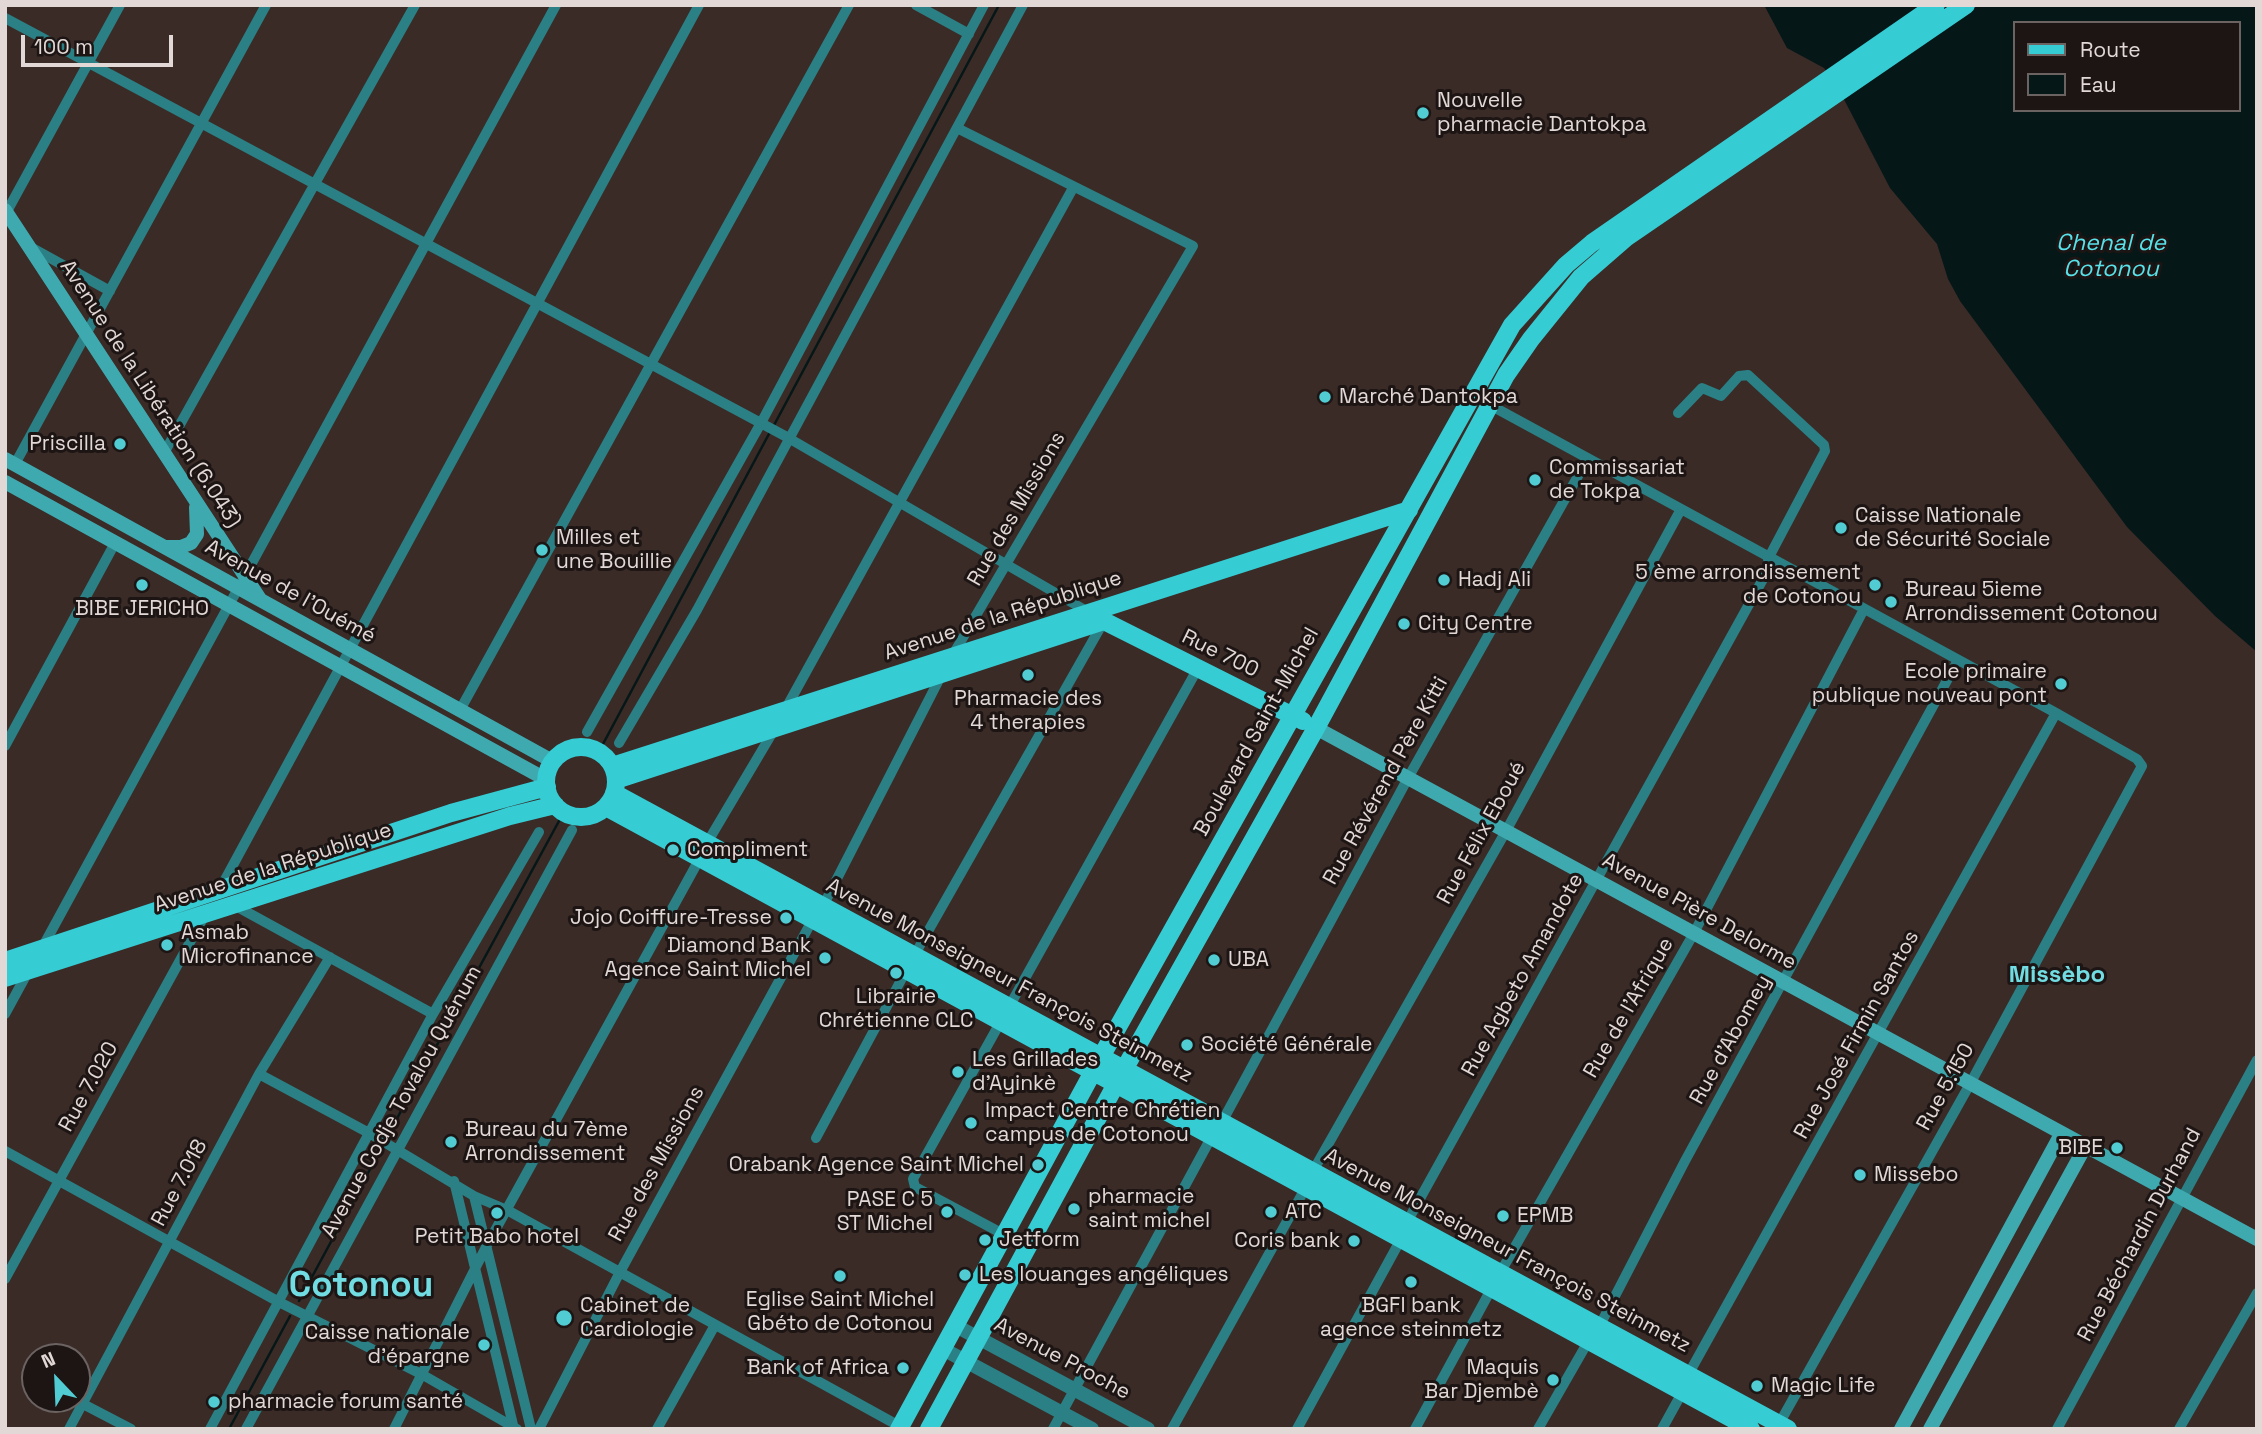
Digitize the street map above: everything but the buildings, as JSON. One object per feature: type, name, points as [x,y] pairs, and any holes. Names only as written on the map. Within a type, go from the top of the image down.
[{"type":"main road","points":[[929,1429],[1120,1077],[1316,728],[1490,405],[1531,339],[1595,264],[1749,142],[1936,5]]},
{"type":"main road","points":[[1749,142],[1966,5]]},
{"type":"main road","name":"Boulevard Saint-Michel","points":[[900,1428],[1098,1064],[1503,339],[1547,285],[1592,243],[1749,142]]},
{"type":"main road","name":"Avenue de la Libération (6.043)","points":[[6,212],[194,499],[241,582],[260,600]]},
{"type":"main road","name":"Avenue de l'Ouémé","points":[[10,462],[164,547],[241,582]]},
{"type":"main road","name":"Avenue de l'Ouémé","points":[[6,484],[342,667],[547,783]]},
{"type":"main road","points":[[164,547],[181,547],[191,543],[197,534],[199,523],[194,499]]},
{"type":"main road","name":"Avenue de la République","points":[[612,786],[785,710],[1409,510]]},
{"type":"main road","name":"Avenue de l'Ouémé","points":[[260,600],[554,762]]},
{"type":"main road","name":"Avenue de la République","points":[[612,786],[774,728],[1104,621]]},
{"type":"main road","name":"Rue 700","points":[[1104,621],[1316,728]]},
{"type":"main road","name":"Avenue Pière Delorme","points":[[1316,728],[2257,1239]]},
{"type":"main road","points":[[584,748],[602,754],[612,786],[582,817],[567,814],[555,805],[547,783],[554,762],[569,750],[584,748]]},
{"type":"main road","name":"Avenue de la République","points":[[5,961],[547,783]]},
{"type":"main road","name":"Avenue Monseigneur François Steinmetz","points":[[612,786],[703,851],[1685,1383],[1784,1426]]},
{"type":"main road","name":"Avenue de la République","points":[[5,978],[510,816],[555,805]]},
{"type":"main road","points":[[1901,1429],[2062,1134]]},
{"type":"main road","points":[[1930,1429],[2085,1147]]},
{"type":"main road","name":"Avenue Monseigneur François Steinmetz","points":[[1685,1383],[1751,1429]]},
{"type":"street","points":[[6,212],[120,5]]},
{"type":"street","points":[[10,462],[86,334],[266,5]]},
{"type":"street","points":[[164,453],[415,5]]},
{"type":"street","points":[[5,1014],[556,5]]},
{"type":"street","points":[[218,892],[699,5]]},
{"type":"street","points":[[460,710],[849,5]]},
{"type":"street","points":[[916,5],[969,34]]},
{"type":"street","points":[[587,732],[763,425],[984,5]]},
{"type":"street","points":[[620,743],[697,610],[787,438],[1023,5]]},
{"type":"street","points":[[5,18],[787,438],[1104,621],[910,963],[816,1138]]},
{"type":"street","points":[[394,1429],[486,1247],[703,851],[785,710],[1073,188],[957,128]]},
{"type":"street","name":"Rue des Missions","points":[[539,1429],[620,1272],[818,913],[942,674],[1192,246],[1073,188]]},
{"type":"street","points":[[29,247],[110,290]]},
{"type":"street","name":"Rue Agbeto Amandote","points":[[1297,1429],[1597,881],[1770,560],[1825,451],[1824,445],[1748,375],[1739,376],[1721,396],[1702,388],[1678,413]]},
{"type":"street","points":[[1490,405],[1863,611],[2056,713]]},
{"type":"street","name":"Rue Révérend Père Kitti","points":[[1053,1429],[1409,778],[1587,460]]},
{"type":"street","name":"Rue Félix Eboué","points":[[1172,1429],[1506,831],[1680,511]]},
{"type":"street","points":[[5,746],[116,543]]},
{"type":"street","name":"Rue de l'Afrique","points":[[1415,1429],[1496,1280],[1694,933],[1863,611]]},
{"type":"street","name":"Rue d'Abomey","points":[[1538,1429],[1594,1333],[1957,662]]},
{"type":"street","points":[[1005,1235],[915,1187],[913,1179],[1198,668]]},
{"type":"street","name":"Rue 5.150","points":[[1784,1426],[2142,766],[2137,760],[2056,713]]},
{"type":"street","name":"Rue José Firmin Santos","points":[[1662,1429],[2056,713]]},
{"type":"street","name":"Avenue Codje Tovalou Quénum","points":[[246,1429],[572,830]]},
{"type":"street","name":"Avenue Codje Tovalou Quénum","points":[[210,1429],[433,1014],[539,832]]},
{"type":"street","points":[[234,905],[433,1014]]},
{"type":"street","name":"Rue 7.020","points":[[5,1279],[207,913]]},
{"type":"street","name":"Rue 7.018","points":[[91,1389],[259,1074],[330,957]]},
{"type":"street","name":"Rue Béchardin Durhand","points":[[2057,1429],[2257,1060]]},
{"type":"street","points":[[259,1074],[454,1181],[474,1196],[507,1210],[900,1428]]},
{"type":"street","points":[[5,1151],[279,1302],[423,1375],[515,1428]]},
{"type":"street","points":[[454,1181],[515,1428]]},
{"type":"street","points":[[474,1196],[531,1429]]},
{"type":"street","points":[[2179,1429],[2257,1293]]},
{"type":"street","points":[[657,1429],[715,1325]]},
{"type":"street","name":"Avenue Proche","points":[[956,1326],[1148,1429]]},
{"type":"street","points":[[943,1349],[1092,1429]]},
{"type":"street","points":[[91,1408],[131,1429]]},
{"type":"street","name":"Rue 7.018","points":[[69,1429],[78,1413]]},
{"type":"water","name":"Chenal de Cotonou","points":[[1764,5],[2257,5],[2257,652],[2215,616],[2127,527],[1960,301],[1948,279],[1937,244],[1890,188],[1836,84],[1824,68],[1787,48]]},
{"type":"waterway","points":[[773,427],[999,5]]},
{"type":"waterway","points":[[603,744],[770,432]]},
{"type":"waterway","points":[[388,1135],[559,821]]},
{"type":"waterway","points":[[299,1301],[381,1149]]},
{"type":"waterway","points":[[229,1429],[290,1316]]},
{"type":"place","name":"Nouvelle pharmacie Dantokpa","points":[[1423,113]]},
{"type":"place","name":"Marché Dantokpa","points":[[1325,397]]},
{"type":"place","name":"Priscilla","points":[[120,444]]},
{"type":"place","name":"Commissariat de Tokpa","points":[[1535,480]]},
{"type":"place","name":"Caisse Nationale de Sécurité Sociale","points":[[1841,528]]},
{"type":"place","name":"Milles et une Bouillie","points":[[542,550]]},
{"type":"place","name":"Hadj Ali","points":[[1444,580]]},
{"type":"place","name":"BIBE JERICHO","points":[[142,585]]},
{"type":"place","name":"5 ème arrondissement de Cotonou","points":[[1875,585]]},
{"type":"place","name":"Bureau 5ieme Arrondissement Cotonou","points":[[1891,602]]},
{"type":"place","name":"City Centre","points":[[1404,624]]},
{"type":"place","name":"Pharmacie des 4 therapies","points":[[1028,675]]},
{"type":"place","name":"Ecole primaire publique nouveau pont","points":[[2061,684]]},
{"type":"place","name":"Compliment","points":[[673,850]]},
{"type":"place","name":"Jojo Coiffure-Tresse","points":[[786,918]]},
{"type":"place","name":"Asmab Microfinance","points":[[167,945]]},
{"type":"place","name":"Diamond Bank Agence Saint Michel","points":[[825,958]]},
{"type":"place","name":"UBA","points":[[1214,960]]},
{"type":"place","name":"Librairie Chrétienne CLC","points":[[896,973]]},
{"type":"place","name":"Société Générale","points":[[1187,1045]]},
{"type":"place","name":"Les Grillades d'Ayinkè","points":[[958,1072]]},
{"type":"place","name":"Impact Centre Chrétien campus de Cotonou","points":[[971,1123]]},
{"type":"place","name":"Bureau du 7ème Arrondissement","points":[[451,1142]]},
{"type":"place","name":"BIBE","points":[[2117,1148]]},
{"type":"place","name":"Orabank Agence Saint Michel","points":[[1038,1165]]},
{"type":"place","name":"Missebo","points":[[1860,1175]]},
{"type":"place","name":"pharmacie saint michel","points":[[1074,1209]]},
{"type":"place","name":"PASE C 5 ST Michel","points":[[947,1212]]},
{"type":"place","name":"ATC","points":[[1271,1212]]},
{"type":"place","name":"Petit Babo hotel","points":[[497,1213]]},
{"type":"place","name":"EPMB","points":[[1503,1216]]},
{"type":"place","name":"Jetform","points":[[985,1240]]},
{"type":"place","name":"Coris bank","points":[[1354,1241]]},
{"type":"place","name":"Les louanges angéliques","points":[[965,1275]]},
{"type":"place","name":"Eglise Saint Michel Gbéto de Cotonou","points":[[840,1276]]},
{"type":"place","name":"BGFI bank agence steinmetz","points":[[1411,1282]]},
{"type":"place","name":"Cabinet de Cardiologie","points":[[564,1318]]},
{"type":"place","name":"Caisse nationale d'épargne","points":[[484,1345]]},
{"type":"place","name":"Bank of Africa","points":[[903,1368]]},
{"type":"place","name":"Maquis Bar Djembè","points":[[1553,1380]]},
{"type":"place","name":"Magic Life","points":[[1757,1386]]},
{"type":"place","name":"pharmacie forum santé","points":[[214,1402]]},
{"type":"district","name":"Missèbo","points":[[2057,975]]},
{"type":"district","name":"Cotonou","points":[[361,1287]]}]
